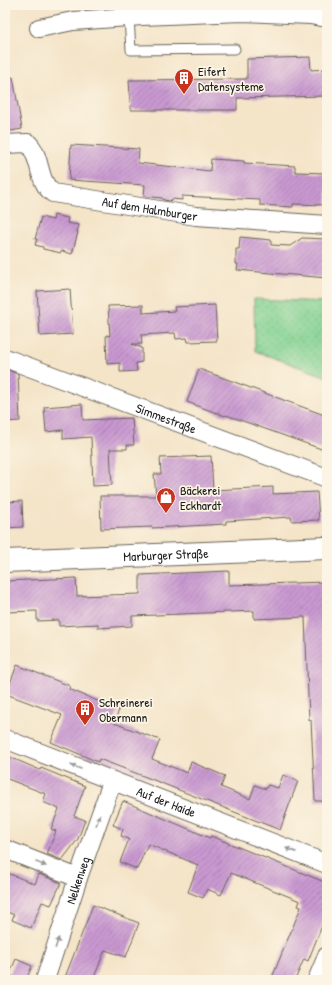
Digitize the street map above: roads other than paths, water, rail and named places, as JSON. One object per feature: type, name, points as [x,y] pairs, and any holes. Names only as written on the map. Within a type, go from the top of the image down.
[{"type":"street","points":[[39,28],[73,21],[242,12],[310,15],[327,18]]},
{"type":"street","name":"Auf dem Halmburger","points":[[5,144],[28,143],[37,157],[46,186],[53,193],[196,216],[327,225]]},
{"type":"street","name":"Simmestraße","points":[[5,358],[327,478]]},
{"type":"street","name":"Marburger Straße","points":[[5,561],[327,548]]},
{"type":"street","name":"Auf der Haide","points":[[5,739],[112,782],[327,864]]},
{"type":"street","name":"Nelkenweg","points":[[45,980],[78,878],[112,782]]},
{"type":"street","points":[[5,849],[78,878]]},
{"type":"street","points":[[317,980],[327,956]]},
{"type":"lane","points":[[129,17],[132,50],[235,49]]},
{"type":"place","name":"Eifert Datensysteme","points":[[184,95]]},
{"type":"place","name":"Bäckerei Eckhardt","points":[[166,514]]},
{"type":"place","name":"Schreinerei Obermann","points":[[85,726]]}]
